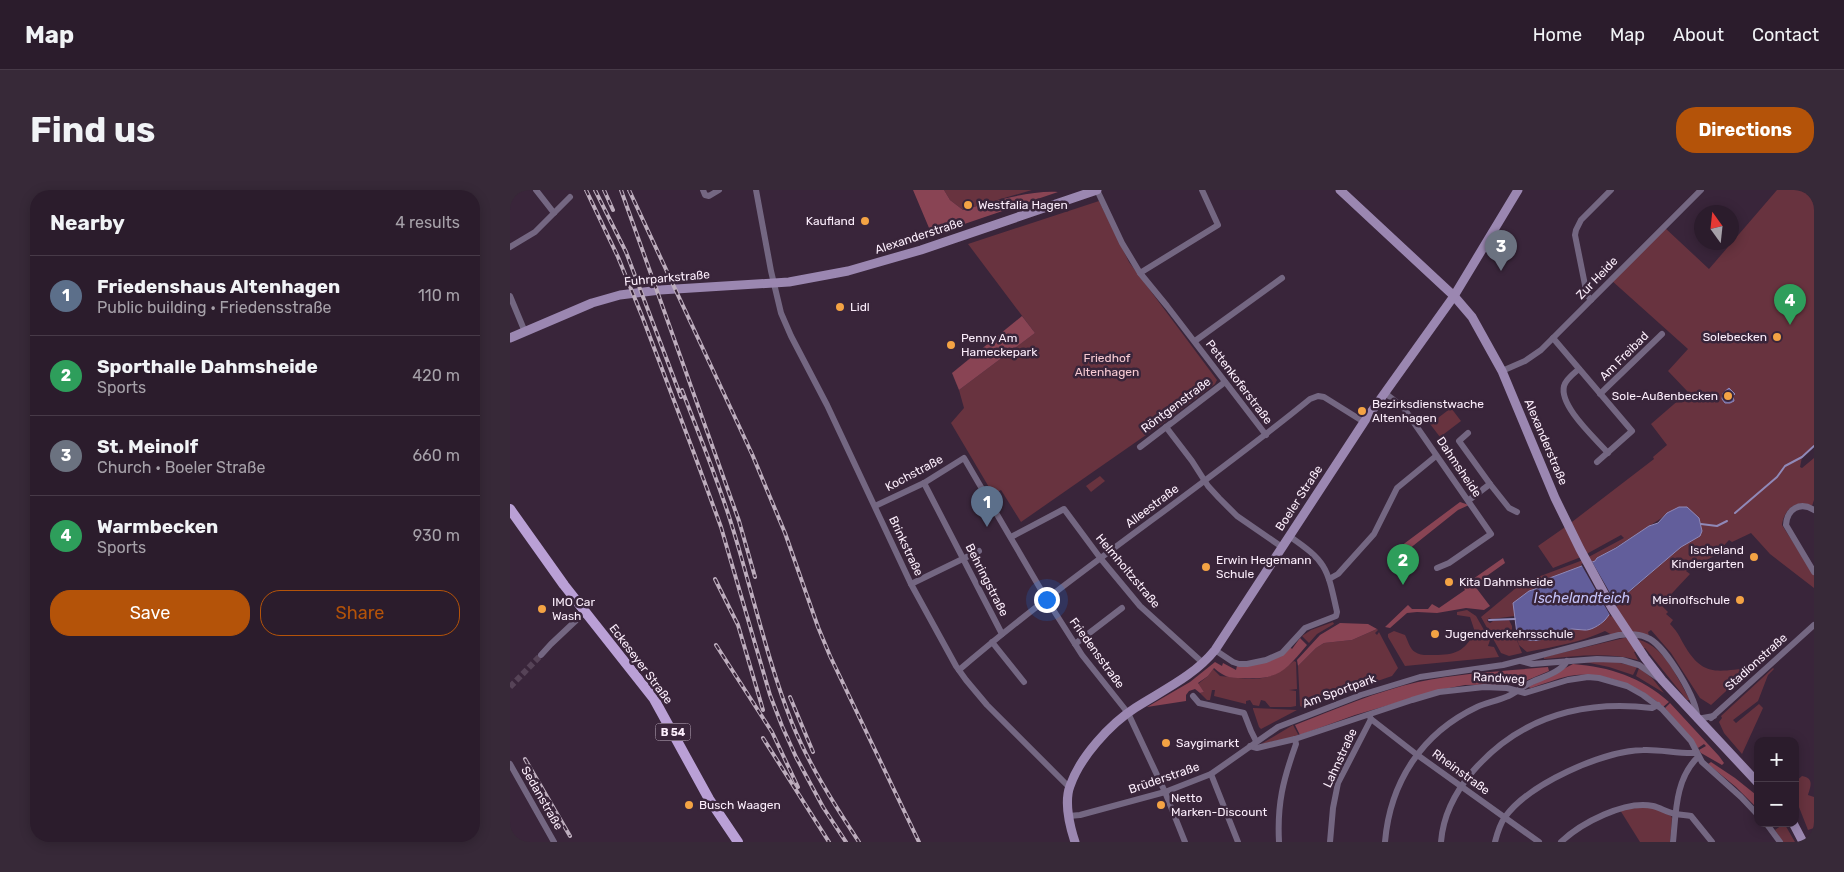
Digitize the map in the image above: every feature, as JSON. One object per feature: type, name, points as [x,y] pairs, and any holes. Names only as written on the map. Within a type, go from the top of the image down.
[{"type":"main road","name":"Alexanderstraße","points":[[773,283],[834,275],[887,260],[1097,190]]},
{"type":"main road","name":"Alexanderstraße","points":[[1340,190],[1454,296],[1478,324],[1502,371],[1571,531],[1603,594],[1662,680],[1700,723]]},
{"type":"main road","name":"Boeler Straße","points":[[1069,787],[1089,752],[1112,726],[1128,713],[1172,686],[1203,663],[1215,650],[1364,422],[1454,296],[1518,190]]},
{"type":"main road","name":"Fuhrparkstraße","points":[[510,338],[592,303],[620,295],[660,290],[773,283]]},
{"type":"main road","name":"Eckeseyer Straße","points":[[510,509],[585,612],[654,699],[709,799],[738,842]]},
{"type":"main road","name":"Am Sportpark","points":[[1700,723],[1756,782]]},
{"type":"main road","points":[[1069,787],[1069,816],[1075,842]]},
{"type":"main road","points":[[1795,827],[1803,842]]},
{"type":"street","points":[[536,190],[554,213]]},
{"type":"street","points":[[703,190],[705,195],[709,196],[719,190]]},
{"type":"street","name":"Brinkstraße","points":[[756,190],[773,283],[781,313],[912,584],[959,670],[987,706],[1069,787]]},
{"type":"street","name":"Pettenkoferstraße","points":[[1097,190],[1122,243],[1140,273],[1266,435]]},
{"type":"street","points":[[1140,273],[1218,225],[1202,190]]},
{"type":"street","points":[[1591,300],[1587,295],[1575,235],[1581,220],[1611,190]]},
{"type":"street","name":"Zur Heide","points":[[1502,371],[1530,358],[1554,338],[1701,190]]},
{"type":"street","points":[[510,247],[535,232],[570,197]]},
{"type":"street","name":"Pettenkoferstraße","points":[[1195,342],[1282,278]]},
{"type":"street","points":[[510,296],[525,332]]},
{"type":"street","name":"Am Freibad","points":[[1600,394],[1662,334]]},
{"type":"street","points":[[1554,338],[1632,431],[1597,462]]},
{"type":"street","points":[[1579,369],[1566,381],[1564,388],[1565,400],[1570,410],[1608,453]]},
{"type":"street","name":"Röntgenstraße","points":[[1140,447],[1225,382]]},
{"type":"street","name":"Dahmsheide","points":[[1385,393],[1404,407],[1491,534],[1448,563],[1437,568]]},
{"type":"street","name":"Alleestraße","points":[[959,670],[1002,634],[1310,400],[1318,396],[1327,398],[1364,422]]},
{"type":"street","points":[[1166,427],[1219,498],[1237,516],[1282,547]]},
{"type":"street","points":[[1468,433],[1459,441],[1509,508],[1517,512]]},
{"type":"street","points":[[1330,579],[1338,574],[1374,534],[1397,488],[1436,456]]},
{"type":"street","name":"Kochstraße","points":[[875,506],[924,483],[964,458]]},
{"type":"street","name":"Friedensstraße","points":[[964,458],[1075,644],[1128,713],[1165,792],[1185,842]]},
{"type":"street","name":"Behringstraße","points":[[924,483],[1002,634]]},
{"type":"street","points":[[1469,500],[1490,484]]},
{"type":"street","points":[[1814,510],[1807,506],[1796,507],[1788,515],[1786,525],[1814,572]]},
{"type":"street","name":"Helmholtzstraße","points":[[1011,537],[1064,509],[1101,559],[1140,606],[1203,663]]},
{"type":"street","points":[[1215,650],[1239,664],[1266,660],[1282,653],[1305,628],[1337,615],[1330,579],[1326,570],[1313,553],[1289,536]]},
{"type":"street","points":[[912,584],[979,551]]},
{"type":"street","points":[[1075,644],[1122,608]]},
{"type":"street","points":[[541,655],[585,612]]},
{"type":"street","name":"Stadionstraße","points":[[1700,723],[1714,716],[1814,625]]},
{"type":"street","name":"Am Sportpark","points":[[1256,741],[1292,721],[1361,695],[1406,681],[1435,674],[1503,665],[1601,639],[1636,634],[1651,640],[1659,646],[1675,668],[1696,707],[1700,723]]},
{"type":"street","points":[[992,642],[1024,682]]},
{"type":"street","name":"Am Sportpark","points":[[1520,661],[1532,664],[1611,659],[1630,662],[1662,680]]},
{"type":"street","points":[[1385,842],[1390,810],[1402,778],[1416,754],[1430,739],[1455,719],[1479,706],[1506,697],[1562,668],[1567,661]]},
{"type":"street","name":"Randweg","points":[[1250,746],[1257,748],[1295,739],[1370,717],[1412,700],[1452,690],[1484,687],[1507,688],[1525,693],[1568,680],[1599,678],[1627,686],[1658,705],[1691,741],[1697,755],[1706,766],[1742,797],[1754,810]]},
{"type":"street","points":[[1193,696],[1199,703],[1244,713],[1256,741]]},
{"type":"street","points":[[1441,842],[1445,819],[1461,786],[1481,762],[1518,732],[1553,716],[1576,710],[1607,705],[1652,708],[1658,705]]},
{"type":"street","name":"Rheinstraße","points":[[1370,717],[1416,754],[1538,842]]},
{"type":"street","name":"Lahnstraße","points":[[1330,842],[1333,808],[1338,783],[1370,717]]},
{"type":"street","points":[[1279,842],[1279,799],[1284,777],[1296,744],[1295,739]]},
{"type":"street","name":"Brüderstraße","points":[[1069,816],[1080,815],[1165,792],[1211,774],[1256,741]]},
{"type":"street","points":[[1495,842],[1505,817],[1525,798],[1564,773],[1617,752],[1642,750],[1697,755],[1683,780],[1675,814],[1673,842]]},
{"type":"street","name":"Sedanstraße","points":[[510,764],[554,842]]},
{"type":"street","points":[[1211,774],[1238,842]]},
{"type":"street","points":[[1560,842],[1571,832],[1604,814],[1630,807],[1652,806],[1675,814],[1691,816],[1712,842]]},
{"type":"street","points":[[1769,827],[1780,842]]},
{"type":"green space","name":"Westfalia Hagen","points":[[944,190],[1032,190],[963,210],[950,200]]},
{"type":"green space","points":[[1777,190],[1814,190],[1814,446],[1802,457],[1800,467],[1802,468],[1814,458],[1814,500],[1812,506],[1801,504],[1788,510],[1782,525],[1814,575],[1814,588],[1770,554],[1751,533],[1732,542],[1729,540],[1714,556],[1686,571],[1690,574],[1661,605],[1668,612],[1666,614],[1673,620],[1670,624],[1690,654],[1697,662],[1711,670],[1751,668],[1711,705],[1700,698],[1671,653],[1651,630],[1648,632],[1649,636],[1612,635],[1605,631],[1577,641],[1527,652],[1519,645],[1517,634],[1523,638],[1537,640],[1573,629],[1587,630],[1609,615],[1618,597],[1627,594],[1681,547],[1700,536],[1667,513],[1642,531],[1597,558],[1596,561],[1547,579],[1538,588],[1529,591],[1514,603],[1515,616],[1489,618],[1487,621],[1490,623],[1493,621],[1509,620],[1512,626],[1512,633],[1514,633],[1522,653],[1509,656],[1501,653],[1481,617],[1522,583],[1583,560],[1624,538],[1621,535],[1581,557],[1553,568],[1538,546],[1654,459],[1653,457],[1667,445],[1651,424],[1688,392],[1668,371],[1688,349],[1611,280],[1664,227],[1709,269],[1725,250],[1739,250],[1739,234]]},
{"type":"green space","name":"Friedhof Altenhagen","points":[[1099,201],[1129,262],[1217,380],[1215,384],[1159,426],[1021,522],[1001,490],[993,494],[951,423],[964,408],[959,390],[1035,333],[968,244]]},
{"type":"green space","points":[[1451,408],[1461,421],[1440,437],[1430,424]]},
{"type":"green space","points":[[1100,476],[1105,481],[1091,492],[1086,486]]},
{"type":"green space","points":[[1467,610],[1476,616],[1484,633],[1486,633],[1490,640],[1488,646],[1494,647],[1499,657],[1405,666],[1388,634],[1394,631],[1405,635],[1412,649],[1419,654],[1441,655],[1453,653],[1463,648],[1475,632],[1470,617],[1457,615],[1457,612]]},
{"type":"green space","points":[[1333,622],[1334,624],[1317,634],[1309,643],[1302,636],[1311,630]]},
{"type":"green space","points":[[1377,629],[1375,633],[1377,635],[1379,632],[1398,668],[1392,676],[1302,707],[1300,706],[1298,666],[1316,648],[1324,643],[1352,640]]},
{"type":"green space","points":[[1624,638],[1637,639],[1648,643],[1657,650],[1672,668],[1690,700],[1687,700],[1645,648],[1634,652],[1638,660],[1603,655],[1544,659],[1544,657]]},
{"type":"green space","points":[[1294,661],[1296,662],[1297,689],[1289,690],[1296,691],[1296,706],[1270,707],[1265,701],[1261,700],[1259,706],[1253,705],[1250,700],[1246,701],[1246,704],[1214,696],[1215,690],[1212,690],[1210,700],[1207,700],[1200,693],[1204,692],[1198,684],[1213,669],[1220,676],[1259,679],[1275,674]]},
{"type":"green space","points":[[1585,662],[1616,662],[1637,667],[1633,675]]},
{"type":"green space","points":[[1639,668],[1652,678],[1664,693],[1636,676]]},
{"type":"green space","points":[[1773,668],[1768,675],[1758,701],[1733,720],[1736,723],[1759,704],[1763,708],[1742,754],[1724,733],[1719,722],[1722,718],[1721,716]]},
{"type":"green space","points":[[1253,708],[1297,710],[1261,729]]},
{"type":"green space","points":[[1293,725],[1299,736],[1261,744]]},
{"type":"green space","points":[[1802,776],[1810,781],[1811,786],[1808,795],[1814,797],[1814,828],[1808,830],[1799,807],[1799,779]]},
{"type":"green space","points":[[1652,806],[1672,818],[1670,842],[1640,842],[1620,810]]},
{"type":"green space","points":[[1779,827],[1786,827],[1795,842],[1783,842],[1775,830]]},
{"type":"shaded area","points":[[913,190],[944,190],[950,200],[963,210],[1023,195],[1058,192],[932,235]]},
{"type":"shaded area","points":[[1022,316],[1035,333],[959,390],[952,373]]},
{"type":"shaded area","points":[[1460,502],[1469,505],[1458,510],[1394,561],[1396,552],[1401,546]]},
{"type":"shaded area","points":[[1503,558],[1505,563],[1474,585],[1490,606],[1484,610],[1466,608],[1437,613],[1407,613],[1390,628],[1385,627],[1408,605],[1412,609],[1428,609],[1432,604],[1439,608],[1465,590],[1463,586]]},
{"type":"shaded area","points":[[1340,623],[1368,624],[1377,629],[1352,640],[1324,643],[1316,648],[1298,666],[1297,660],[1320,635]]},
{"type":"shaded area","points":[[1300,638],[1307,645],[1280,672],[1265,677],[1234,678],[1224,675],[1214,668],[1208,676],[1198,683],[1204,692],[1200,693],[1195,689],[1189,691],[1186,695],[1186,701],[1147,707],[1190,682],[1215,662],[1222,666],[1223,663],[1236,670],[1237,666],[1248,666],[1290,647],[1292,649]]},
{"type":"shaded area","points":[[1573,664],[1587,665],[1624,675],[1647,686],[1669,702],[1663,707],[1654,699],[1631,686],[1606,677],[1594,675],[1569,676],[1531,688],[1528,687]]},
{"type":"shaded area","points":[[1548,667],[1549,671],[1518,684],[1465,685],[1444,689],[1355,715],[1300,735],[1295,725],[1340,707],[1418,682],[1466,674]]},
{"type":"shaded area","points":[[1670,703],[1719,756],[1724,763],[1722,765],[1701,753],[1699,750],[1706,746],[1704,744],[1698,748],[1665,708]]},
{"type":"shaded area","points":[[1711,762],[1754,793],[1754,805],[1736,787],[1708,764]]},
{"type":"water","name":"Sole-Außenbecken","points":[[1729,388],[1735,394],[1733,396],[1734,401],[1725,403],[1722,399],[1723,393]]},
{"type":"water","name":"Ischelandteich","points":[[1679,507],[1687,507],[1699,518],[1702,531],[1700,536],[1681,547],[1626,594],[1618,597],[1609,615],[1603,622],[1589,630],[1572,629],[1538,640],[1524,639],[1517,634],[1513,603],[1529,591],[1538,588],[1547,579],[1595,561],[1649,526],[1658,523],[1667,513]]},
{"type":"pier","points":[[1591,560],[1617,605],[1611,617],[1581,564]]},
{"type":"waterway","points":[[1735,513],[1777,477],[1785,466],[1802,457],[1814,446]]},
{"type":"waterway","points":[[1701,524],[1717,526],[1727,521]]},
{"type":"waterway","points":[[1489,620],[1515,619]]},
{"type":"tunnel","points":[[510,687],[541,655]]},
{"type":"railway","points":[[586,190],[618,257],[642,316],[721,527],[770,695],[782,726],[796,757],[823,807],[846,842]]},
{"type":"railway","points":[[595,190],[626,252],[681,397]]},
{"type":"railway","points":[[604,190],[613,210]]},
{"type":"railway","points":[[621,190],[739,521],[755,577]]},
{"type":"railway","points":[[629,190],[752,454],[785,533],[830,656],[919,842]]},
{"type":"railway","points":[[682,390],[727,509],[767,650],[792,723],[814,769],[859,842]]},
{"type":"railway","points":[[715,579],[738,625],[763,710]]},
{"type":"railway","points":[[716,645],[772,732],[798,787]]},
{"type":"railway","points":[[790,697],[813,752]]},
{"type":"railway","points":[[763,738],[829,842]]},
{"type":"railway","points":[[525,759],[570,836]]},
{"type":"place","name":"Westfalia Hagen","points":[[968,205]]},
{"type":"place","name":"Kaufland","points":[[865,221]]},
{"type":"place","name":"St. Meinolf","points":[[1501,271]]},
{"type":"place","name":"Lidl","points":[[840,307]]},
{"type":"place","name":"Warmbecken","points":[[1790,325]]},
{"type":"place","name":"Solebecken","points":[[1777,337]]},
{"type":"place","name":"Penny Am Hameckepark","points":[[951,345]]},
{"type":"place","name":"Sole-Außenbecken","points":[[1728,396]]},
{"type":"place","name":"Bezirksdienstwache Altenhagen","points":[[1362,411]]},
{"type":"place","name":"Friedenshaus Altenhagen","points":[[987,527]]},
{"type":"place","name":"Ischeland Kindergarten","points":[[1754,557]]},
{"type":"place","name":"Erwin Hegemann Schule","points":[[1206,567]]},
{"type":"place","name":"Kita Dahmsheide","points":[[1449,582]]},
{"type":"place","name":"Sporthalle Dahmsheide","points":[[1403,585]]},
{"type":"place","name":"Meinolfschule","points":[[1740,600]]},
{"type":"place","name":"IMO Car Wash","points":[[542,609]]},
{"type":"place","name":"Jugendverkehrsschule","points":[[1435,634]]},
{"type":"place","name":"Saygimarkt","points":[[1166,743]]},
{"type":"place","name":"Busch Waagen","points":[[689,805]]},
{"type":"place","name":"Netto Marken-Discount","points":[[1161,805]]}]
